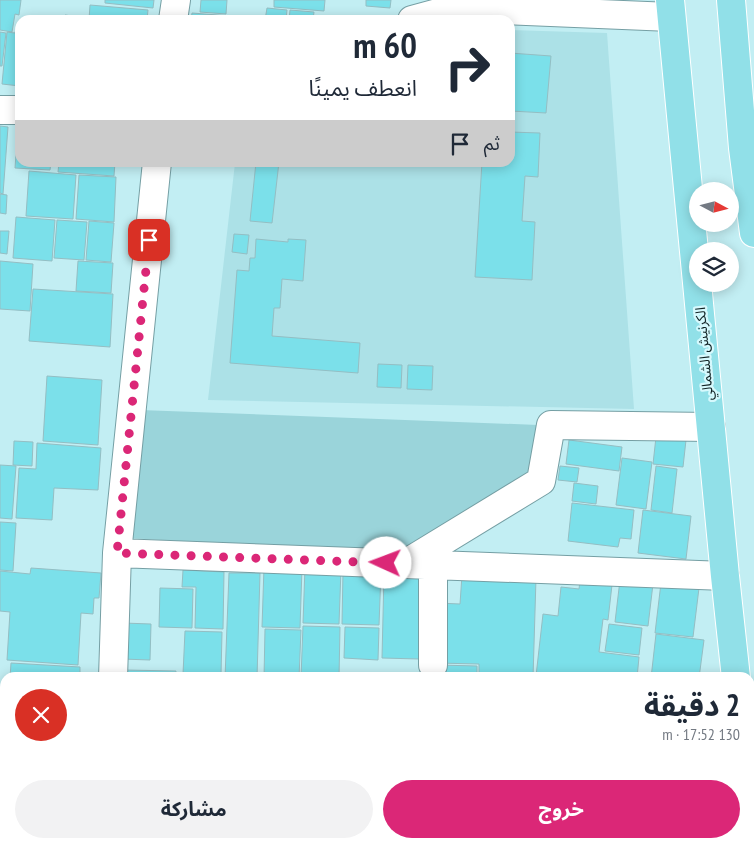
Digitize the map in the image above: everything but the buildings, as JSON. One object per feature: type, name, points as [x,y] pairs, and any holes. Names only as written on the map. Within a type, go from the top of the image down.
[{"type":"main road","points":[[731,0],[743,148],[754,233]]},
{"type":"main road","name":"الكرنيش الشمالي","points":[[670,9],[735,672]]},
{"type":"street","points":[[174,15],[176,0]]},
{"type":"street","points":[[430,15],[456,8],[670,9]]},
{"type":"street","points":[[0,110],[15,110]]},
{"type":"street","points":[[113,672],[117,553],[156,167]]},
{"type":"street","points":[[405,564],[541,480],[551,425],[711,427]]},
{"type":"street","points":[[117,553],[725,576]]},
{"type":"street","points":[[433,565],[433,665]]},
{"type":"shaded area","points":[[515,30],[607,33],[634,409],[208,400],[235,167],[515,167]]},
{"type":"shaded area","points":[[140,410],[538,425],[533,472],[395,554],[129,538]]},
{"type":"route","points":[[149,240],[117,553],[386,563]]}]
